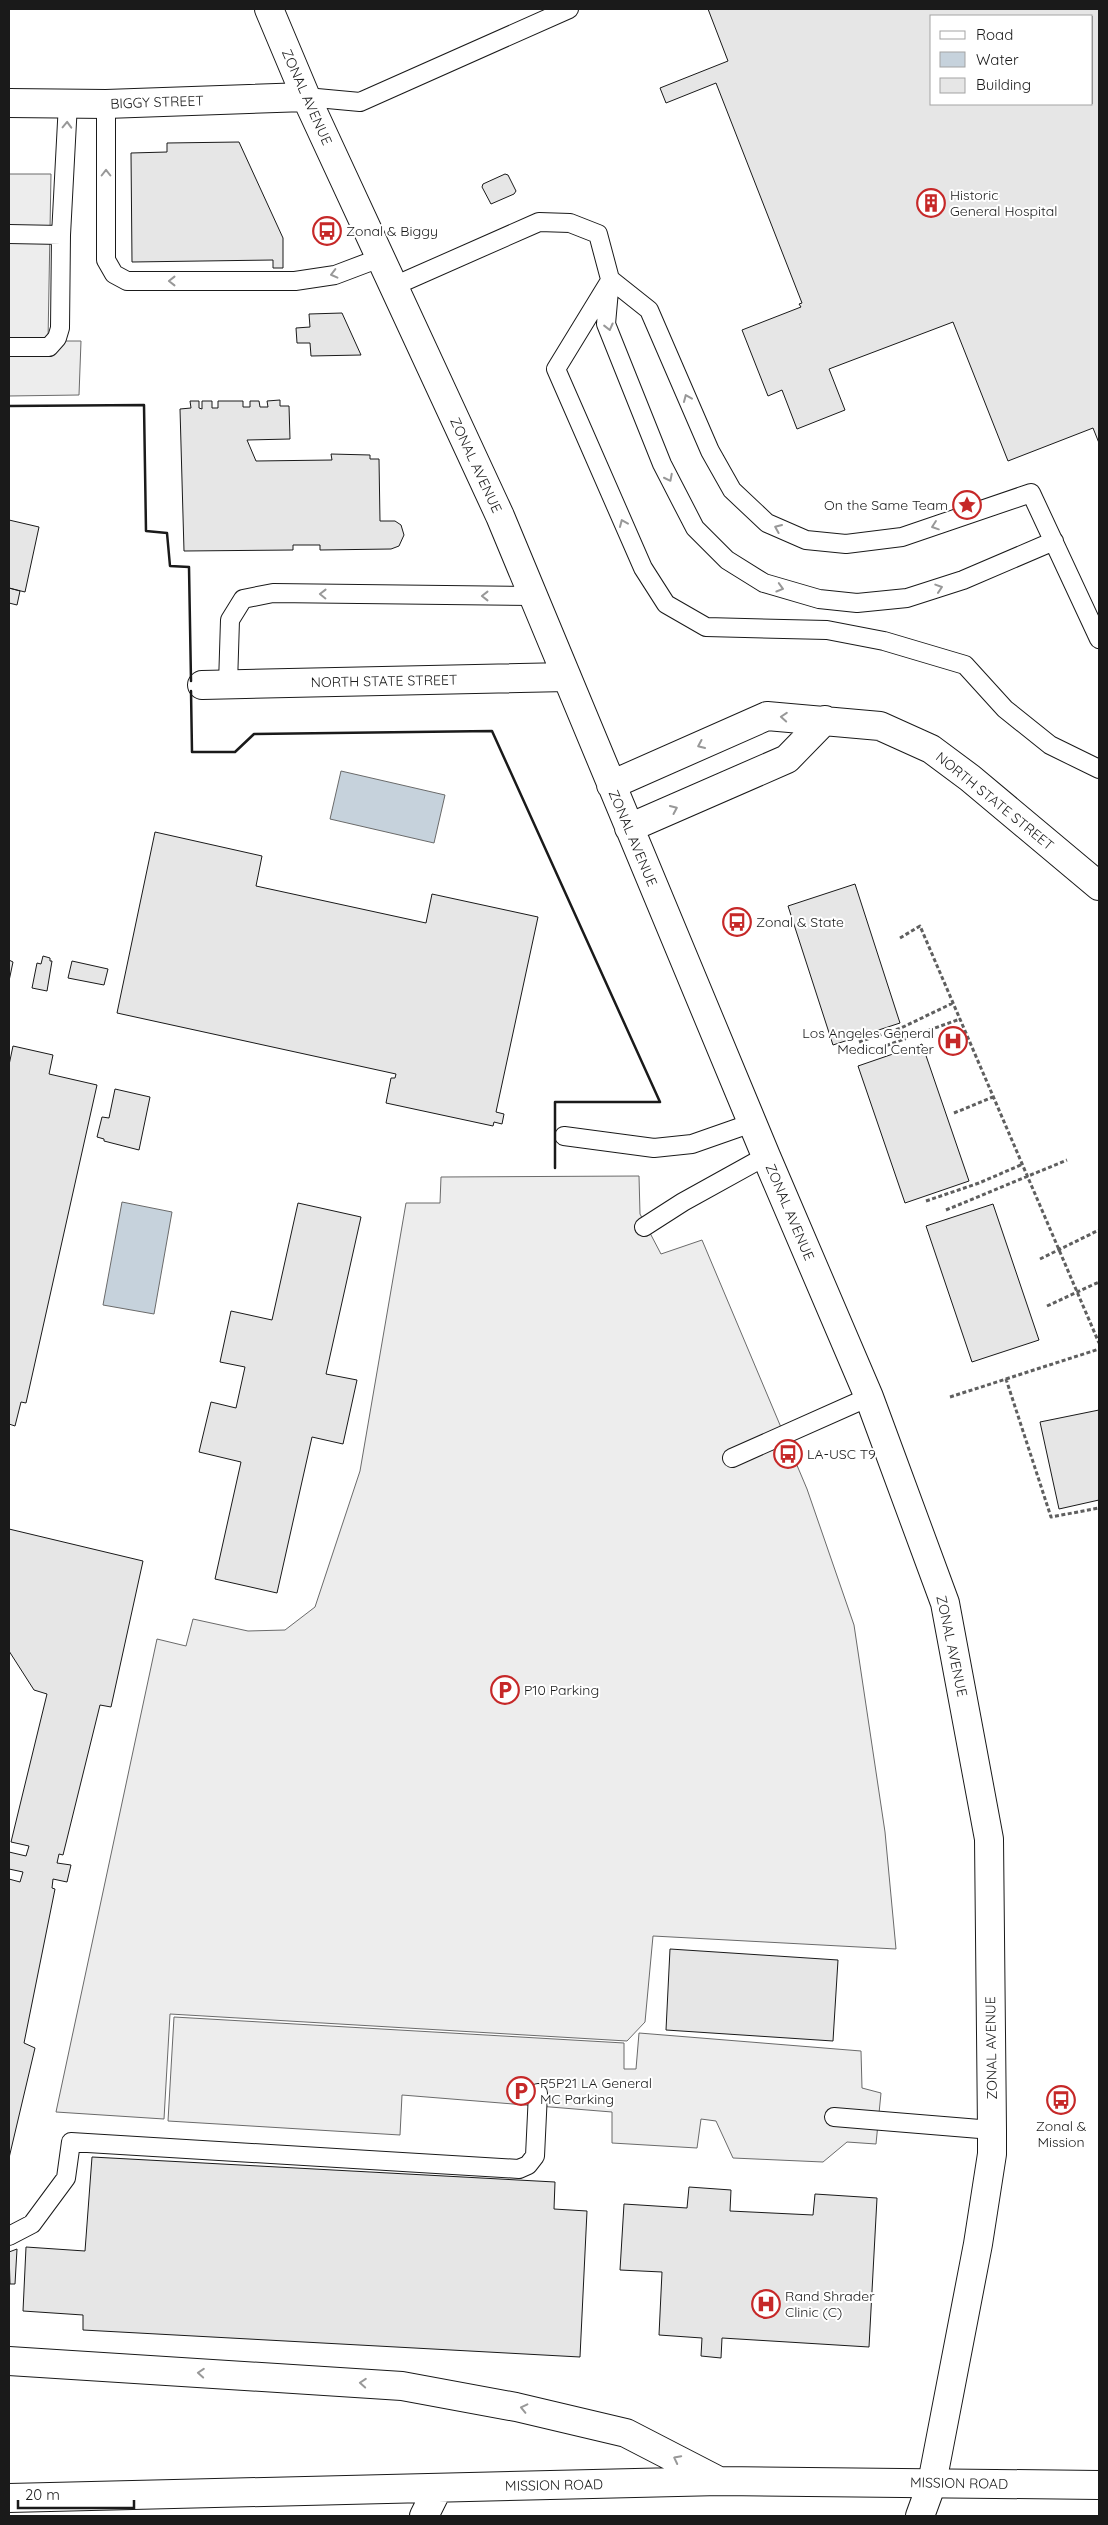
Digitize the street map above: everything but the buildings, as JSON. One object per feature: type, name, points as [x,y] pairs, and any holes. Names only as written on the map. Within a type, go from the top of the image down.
[{"type":"street","name":"ZONAL AVENUE","points":[[269,9],[306,97],[500,516],[534,596],[752,1123],[869,1397],[945,1603],[989,1839],[992,2154],[978,2244],[932,2483],[920,2516]]},
{"type":"street","name":"BIGGY STREET","points":[[9,104],[106,104],[306,97]]},
{"type":"street","name":"NORTH STATE STREET","points":[[215,685],[567,677]]},
{"type":"street","name":"NORTH STATE STREET","points":[[611,785],[767,716],[880,726],[931,749],[1099,886]]},
{"type":"street","points":[[630,828],[787,759],[824,720]]},
{"type":"street","points":[[9,2361],[402,2386],[516,2407],[626,2433],[720,2481]]},
{"type":"street","name":"MISSION ROAD","points":[[9,2498],[720,2481],[1099,2485]]},
{"type":"street","points":[[424,2516],[438,2488]]},
{"type":"lane","points":[[306,97],[360,102],[569,9]]},
{"type":"lane","points":[[9,347],[49,346],[57,338],[60,328],[61,235],[68,103]]},
{"type":"lane","points":[[106,104],[106,260],[114,274],[128,281],[295,281],[335,275],[380,258]]},
{"type":"lane","points":[[394,286],[538,222],[570,223],[598,234],[610,279],[606,324],[662,464],[694,528],[727,560],[764,583],[819,599],[857,603],[907,598],[963,580],[1054,542]]},
{"type":"lane","points":[[9,234],[61,235]]},
{"type":"lane","points":[[610,279],[649,310],[710,451],[732,490],[767,523],[806,540],[846,544],[902,537],[1031,493],[1099,639]]},
{"type":"lane","points":[[610,279],[556,369],[642,568],[666,604],[706,627],[827,630],[884,642],[965,665],[1005,710],[1050,745],[1099,769]]},
{"type":"lane","points":[[215,685],[230,620],[243,599],[273,593],[534,596]]},
{"type":"lane","points":[[564,1136],[654,1148],[692,1144],[752,1123]]},
{"type":"lane","points":[[644,1227],[682,1202],[766,1156]]},
{"type":"lane","points":[[732,1458],[869,1397]]},
{"type":"lane","points":[[9,2236],[32,2224],[66,2178],[70,2142],[519,2169],[528,2165],[534,2156],[538,2093]]},
{"type":"lane","points":[[834,2117],[992,2130]]},
{"type":"path","points":[[900,938],[920,926],[1099,1343]]},
{"type":"path","points":[[859,1042],[901,1028],[953,1003]]},
{"type":"path","points":[[874,1050],[960,1019]]},
{"type":"path","points":[[954,1113],[994,1097]]},
{"type":"path","points":[[946,1210],[1067,1160]]},
{"type":"path","points":[[926,1201],[979,1183],[1023,1164]]},
{"type":"path","points":[[1040,1259],[1099,1230]]},
{"type":"path","points":[[1047,1306],[1099,1282]]},
{"type":"path","points":[[950,1397],[1099,1349]]},
{"type":"path","points":[[1006,1379],[1051,1517],[1099,1508]]},
{"type":"shaded area","points":[[9,174],[51,174],[48,341],[81,341],[79,395],[9,396]]},
{"type":"shaded area","name":"P10 Parking","points":[[639,1176],[640,1214],[661,1254],[702,1240],[807,1489],[854,1625],[885,1832],[896,1949],[653,1936],[645,2022],[627,2041],[170,2014],[164,2119],[56,2112],[157,1639],[186,1646],[193,1619],[248,1631],[285,1630],[315,1607],[360,1471],[406,1203],[440,1203],[441,1177]]},
{"type":"shaded area","name":"P5P21 LA General MC Parking","points":[[174,2017],[624,2043],[624,2069],[636,2069],[639,2033],[861,2051],[862,2088],[881,2093],[876,2144],[847,2142],[823,2162],[733,2158],[716,2121],[701,2119],[697,2148],[612,2143],[612,2112],[402,2095],[400,2135],[168,2121]]},
{"type":"water","points":[[341,771],[445,795],[434,843],[330,819]]},
{"type":"water","points":[[122,1202],[172,1212],[154,1314],[103,1305]]},
{"type":"wall","points":[[9,406],[144,405],[146,531],[167,533],[170,566],[189,567],[191,681]]},
{"type":"wall","points":[[191,691],[192,752],[235,752],[254,734],[492,731],[660,1102],[555,1102],[555,1168]]},
{"type":"place","name":"Historic General Hospital","points":[[931,203]]},
{"type":"place","name":"Zonal & Biggy","points":[[327,231]]},
{"type":"place","name":"On the Same Team","points":[[967,505]]},
{"type":"place","name":"Zonal & State","points":[[737,922]]},
{"type":"place","name":"Los Angeles General Medical Center","points":[[953,1041]]},
{"type":"place","name":"LA-USC T9","points":[[788,1454]]},
{"type":"place","name":"P10 Parking","points":[[505,1690]]},
{"type":"place","name":"P5P21 LA General MC Parking","points":[[521,2091]]},
{"type":"place","name":"Zonal & Mission","points":[[1061,2100]]},
{"type":"place","name":"Rand Shrader Clinic (C)","points":[[766,2304]]}]
